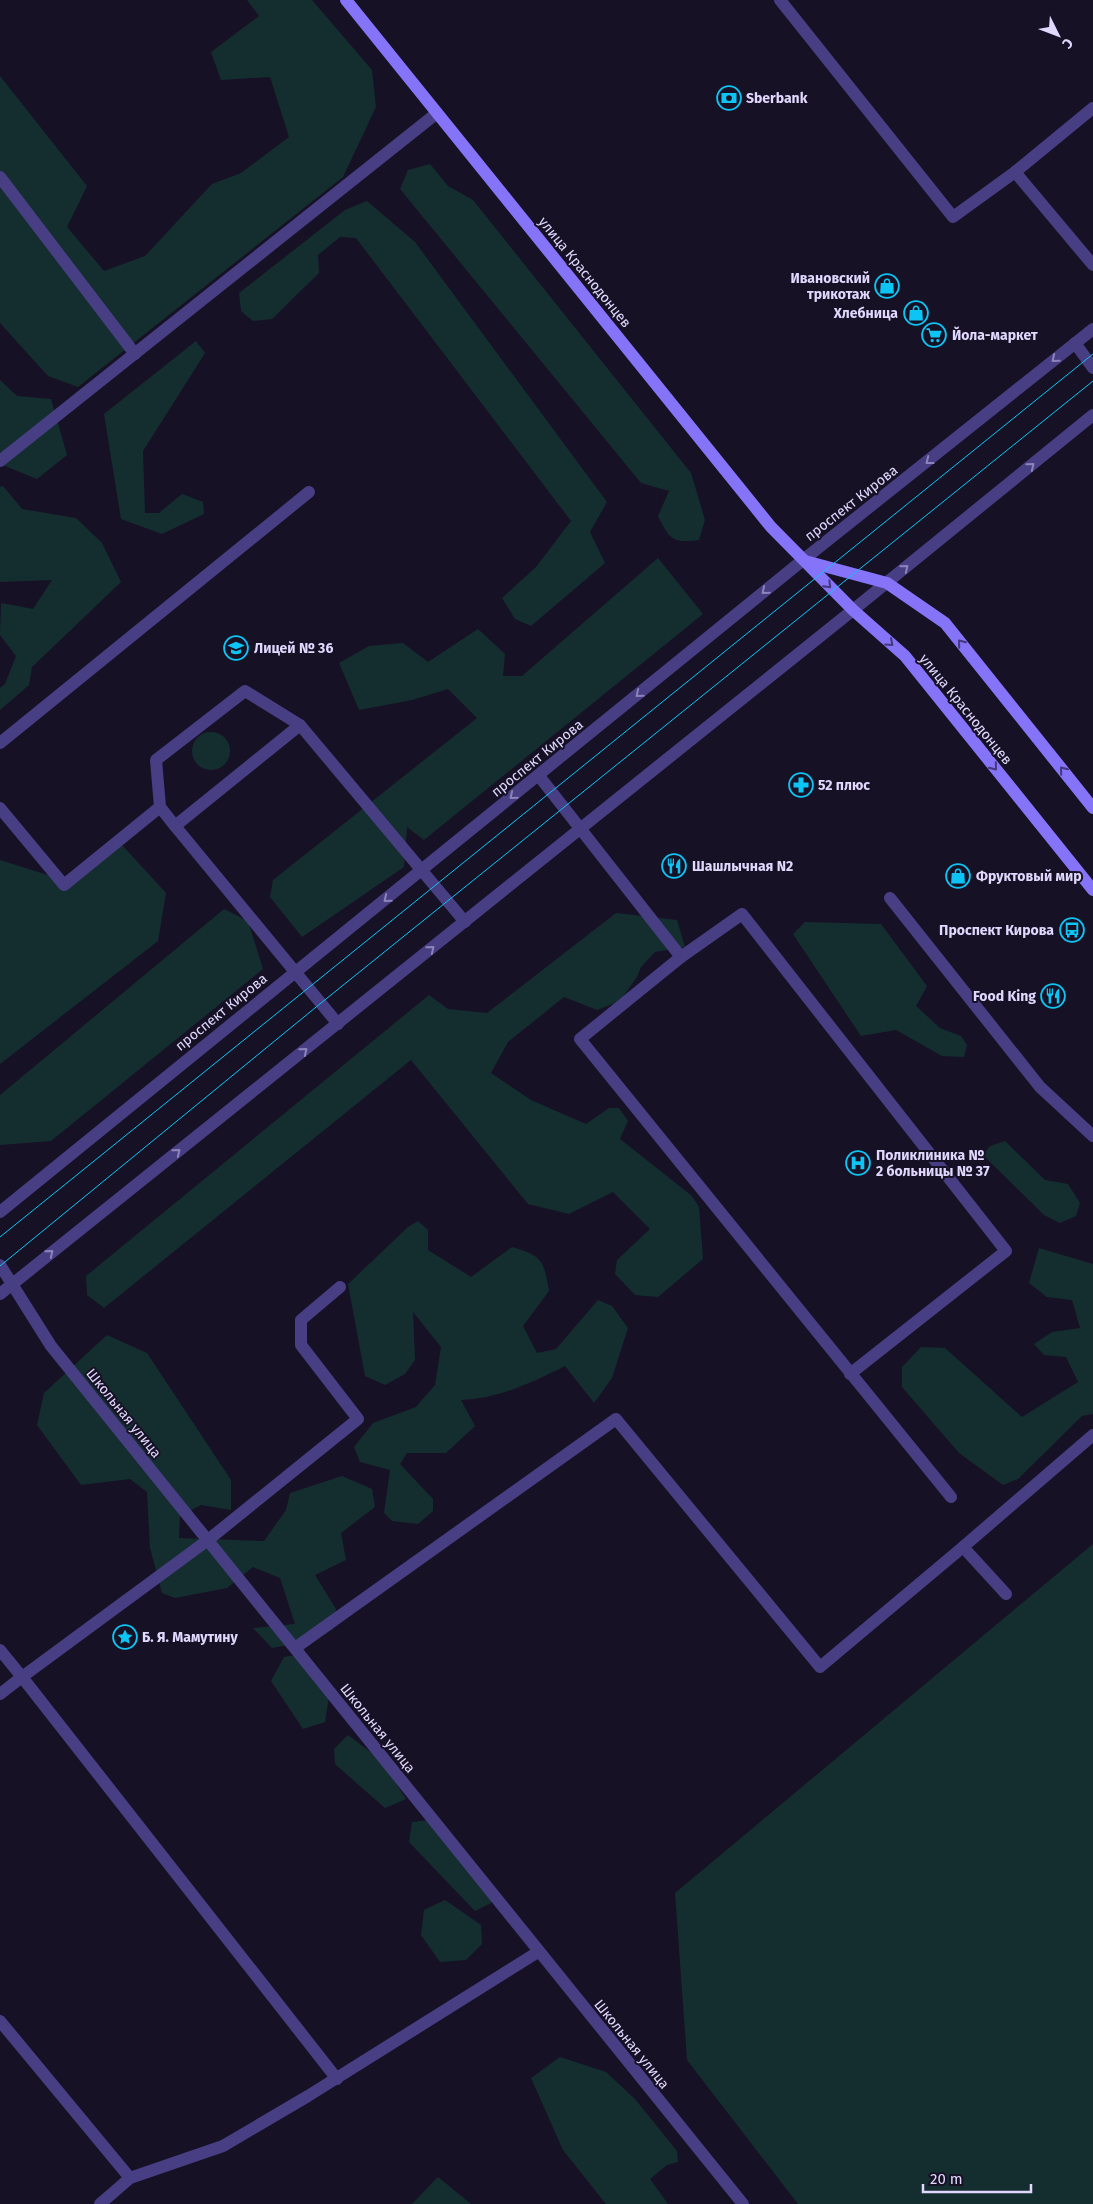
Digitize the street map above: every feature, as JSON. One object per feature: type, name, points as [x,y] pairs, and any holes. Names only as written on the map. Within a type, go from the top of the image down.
[{"type":"main road","name":"улица Краснодонцев","points":[[346,0],[771,527],[854,610],[905,656],[1093,890]]},
{"type":"main road","points":[[803,560],[887,582],[945,623],[1093,808]]},
{"type":"street","points":[[780,0],[953,217],[1015,172],[1093,108]]},
{"type":"street","points":[[0,461],[437,113]]},
{"type":"street","points":[[1015,172],[1093,265]]},
{"type":"street","points":[[0,177],[135,354]]},
{"type":"street","name":"проспект Кирова","points":[[0,1212],[803,560],[1093,328]]},
{"type":"street","points":[[1075,343],[1093,368]]},
{"type":"street","points":[[0,1294],[854,610],[1093,415]]},
{"type":"street","points":[[0,743],[309,492]]},
{"type":"street","points":[[338,1024],[160,807],[156,760],[245,691],[300,725],[465,922]]},
{"type":"street","points":[[175,826],[300,725]]},
{"type":"street","points":[[539,776],[681,957]]},
{"type":"street","points":[[0,808],[64,885],[160,807]]},
{"type":"street","points":[[890,898],[1040,1087],[1093,1136]]},
{"type":"street","points":[[850,1374],[1006,1250],[742,914],[681,957],[580,1039],[850,1374],[951,1497]]},
{"type":"street","name":"Школьная улица","points":[[0,1265],[51,1346],[743,2204]]},
{"type":"street","points":[[0,1694],[208,1540],[358,1420],[301,1345],[301,1320],[340,1287]]},
{"type":"street","points":[[295,1648],[616,1419],[820,1667],[1093,1435]]},
{"type":"street","points":[[963,1547],[1006,1594]]},
{"type":"street","points":[[0,1650],[336,2079]]},
{"type":"street","points":[[100,2204],[130,2178],[224,2146],[336,2079],[538,1952]]},
{"type":"street","points":[[0,2021],[130,2178]]},
{"type":"green space","points":[[247,0],[312,0],[372,70],[376,107],[343,177],[78,387],[48,376],[0,323],[0,76],[87,186],[67,227],[104,271],[145,256],[212,184],[241,173],[289,137],[270,77],[221,80],[211,52],[259,16]]},
{"type":"green space","points":[[430,164],[448,186],[473,200],[691,473],[705,520],[699,540],[677,540],[669,535],[658,516],[669,491],[641,483],[400,189],[408,170]]},
{"type":"green space","points":[[367,201],[415,242],[607,502],[590,532],[605,563],[531,626],[515,619],[502,598],[536,567],[571,521],[356,238],[340,237],[318,255],[319,273],[272,319],[253,321],[241,311],[239,293],[345,210]]},
{"type":"green space","points":[[196,341],[205,353],[143,451],[145,513],[159,513],[182,494],[203,502],[204,514],[162,534],[121,519],[104,414]]},
{"type":"green space","points":[[0,380],[17,396],[51,399],[67,455],[37,479],[0,464]]},
{"type":"green space","points":[[3,486],[22,509],[76,518],[102,543],[121,582],[32,667],[29,685],[0,710],[0,688],[5,684],[16,656],[0,635],[1,603],[33,609],[52,580],[0,582],[0,487]]},
{"type":"green space","points":[[658,558],[703,614],[424,840],[407,827],[404,867],[302,937],[270,897],[273,880],[477,718],[448,689],[412,700],[359,710],[339,663],[369,646],[403,643],[428,662],[478,629],[505,654],[503,676],[522,676]]},
{"type":"green space","points":[[211,732],[225,737],[230,751],[225,765],[211,770],[197,765],[192,751],[197,737]]},
{"type":"green space","points":[[121,844],[166,893],[158,941],[0,1064],[0,860],[73,883]]},
{"type":"green space","points":[[224,909],[248,921],[263,969],[51,1141],[0,1145],[0,1095]]},
{"type":"green space","points":[[616,913],[677,920],[685,947],[655,952],[641,967],[637,977],[620,1001],[597,1010],[564,997],[508,1042],[491,1073],[531,1100],[586,1124],[609,1108],[619,1108],[628,1121],[620,1139],[692,1196],[699,1207],[703,1259],[658,1297],[635,1295],[615,1274],[617,1260],[650,1229],[613,1192],[569,1214],[528,1204],[411,1060],[104,1308],[87,1295],[86,1276],[429,995],[448,1009],[487,1013]]},
{"type":"green space","points":[[805,922],[881,924],[927,986],[916,1006],[940,1028],[961,1036],[967,1045],[964,1057],[942,1056],[896,1030],[861,1036],[793,934]]},
{"type":"green space","points":[[1005,1141],[1045,1180],[1068,1184],[1080,1203],[1076,1216],[1060,1223],[1044,1215],[983,1155],[990,1146]]},
{"type":"green space","points":[[418,1221],[428,1230],[428,1250],[471,1277],[512,1247],[530,1253],[540,1261],[545,1272],[549,1291],[523,1326],[537,1353],[556,1349],[598,1300],[612,1306],[628,1328],[612,1378],[594,1403],[565,1366],[528,1384],[502,1393],[488,1397],[461,1400],[475,1426],[446,1453],[407,1453],[400,1464],[433,1499],[433,1511],[418,1524],[392,1521],[384,1513],[390,1470],[360,1462],[354,1447],[373,1423],[416,1407],[435,1385],[441,1347],[413,1312],[415,1360],[405,1374],[385,1385],[365,1376],[348,1284],[408,1227]]},
{"type":"green space","points":[[1039,1248],[1093,1264],[1093,1414],[1082,1416],[1018,1479],[1003,1485],[959,1453],[902,1387],[902,1367],[921,1347],[945,1348],[1022,1417],[1078,1382],[1066,1357],[1044,1355],[1034,1344],[1052,1332],[1080,1328],[1072,1300],[1047,1297],[1029,1283]]},
{"type":"green space","points":[[107,1335],[147,1353],[231,1480],[231,1510],[201,1505],[180,1516],[179,1538],[264,1541],[286,1510],[290,1493],[342,1476],[372,1489],[375,1507],[341,1533],[346,1560],[315,1575],[336,1609],[333,1629],[315,1640],[272,1648],[253,1628],[295,1624],[280,1578],[253,1567],[227,1588],[175,1598],[162,1593],[150,1548],[147,1492],[130,1479],[81,1485],[37,1425],[44,1393]]},
{"type":"green space","points":[[1093,1544],[1093,2204],[798,2204],[687,2060],[675,1893]]},
{"type":"green space","points":[[296,1655],[329,1697],[325,1722],[303,1729],[271,1681],[284,1657]]},
{"type":"green space","points":[[348,1735],[381,1760],[406,1799],[385,1808],[335,1764],[334,1749]]},
{"type":"green space","points":[[428,1820],[493,1902],[475,1911],[409,1842],[412,1822]]},
{"type":"green space","points":[[445,1900],[481,1925],[482,1944],[466,1960],[440,1962],[421,1935],[424,1910]]},
{"type":"green space","points":[[560,2057],[606,2072],[635,2099],[677,2151],[678,2162],[667,2165],[650,2179],[668,2204],[606,2204],[563,2150],[531,2078]]},
{"type":"green space","points":[[438,2177],[471,2204],[412,2204]]},
{"type":"tram line","points":[[0,1237],[1093,354]]},
{"type":"tram line","points":[[0,1266],[321,1003],[1093,381]]},
{"type":"place","name":"Sberbank","points":[[729,98]]},
{"type":"place","name":"Ивановский трикотаж","points":[[887,286]]},
{"type":"place","name":"Хлебница","points":[[916,313]]},
{"type":"place","name":"Йола-маркет","points":[[934,335]]},
{"type":"place","name":"Лицей № 36","points":[[236,648]]},
{"type":"place","name":"52 плюс","points":[[801,785]]},
{"type":"place","name":"Шашлычная N2","points":[[674,866]]},
{"type":"place","name":"Фруктовый мир","points":[[958,876]]},
{"type":"place","name":"Проспект Кирова","points":[[1072,930]]},
{"type":"place","name":"Food King","points":[[1053,996]]},
{"type":"place","name":"Поликлиника № 2 больницы № 37","points":[[858,1163]]},
{"type":"place","name":"Б. Я. Мамутину","points":[[125,1637]]}]
